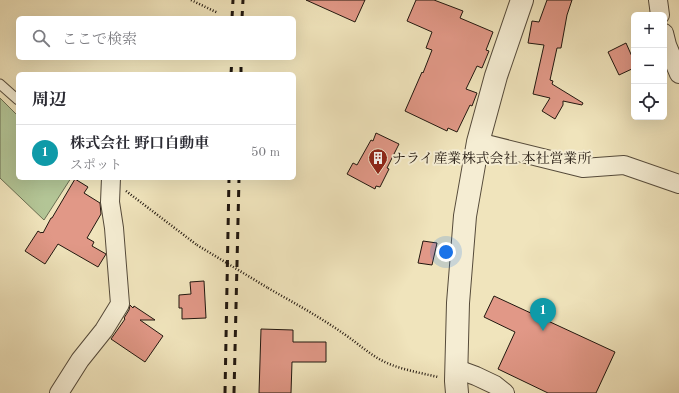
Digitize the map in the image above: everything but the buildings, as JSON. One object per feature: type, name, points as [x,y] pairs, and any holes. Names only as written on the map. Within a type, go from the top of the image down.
[{"type":"street","points":[[505,393],[496,385],[476,376],[457,381],[458,303],[464,216],[478,142],[496,76],[522,0]]},
{"type":"street","points":[[658,0],[660,12]]},
{"type":"street","points":[[667,46],[679,74]]},
{"type":"street","points":[[478,142],[583,168],[624,165],[679,184]]},
{"type":"street","points":[[60,393],[80,360],[104,330],[120,304],[114,228],[110,202],[110,180]]},
{"type":"lane","points":[[0,84],[16,98]]},
{"type":"path","points":[[191,0],[218,13]]},
{"type":"path","points":[[113,180],[197,245],[314,314],[346,335],[368,352],[387,363],[404,369],[457,381]]},
{"type":"green space","points":[[0,98],[16,114],[16,180],[70,180],[44,220],[0,178]]},
{"type":"railway","points":[[232,16],[233,0]]},
{"type":"railway","points":[[242,16],[243,0]]},
{"type":"railway","points":[[231,72],[232,60]]},
{"type":"railway","points":[[241,60],[241,72]]},
{"type":"railway","points":[[225,393],[229,180]]},
{"type":"railway","points":[[234,393],[239,180]]},
{"type":"place","name":"ナライ産業株式会社 本社営業所","points":[[378,175]]},
{"type":"place","name":"株式会社 野口自動車","points":[[543,331]]}]
